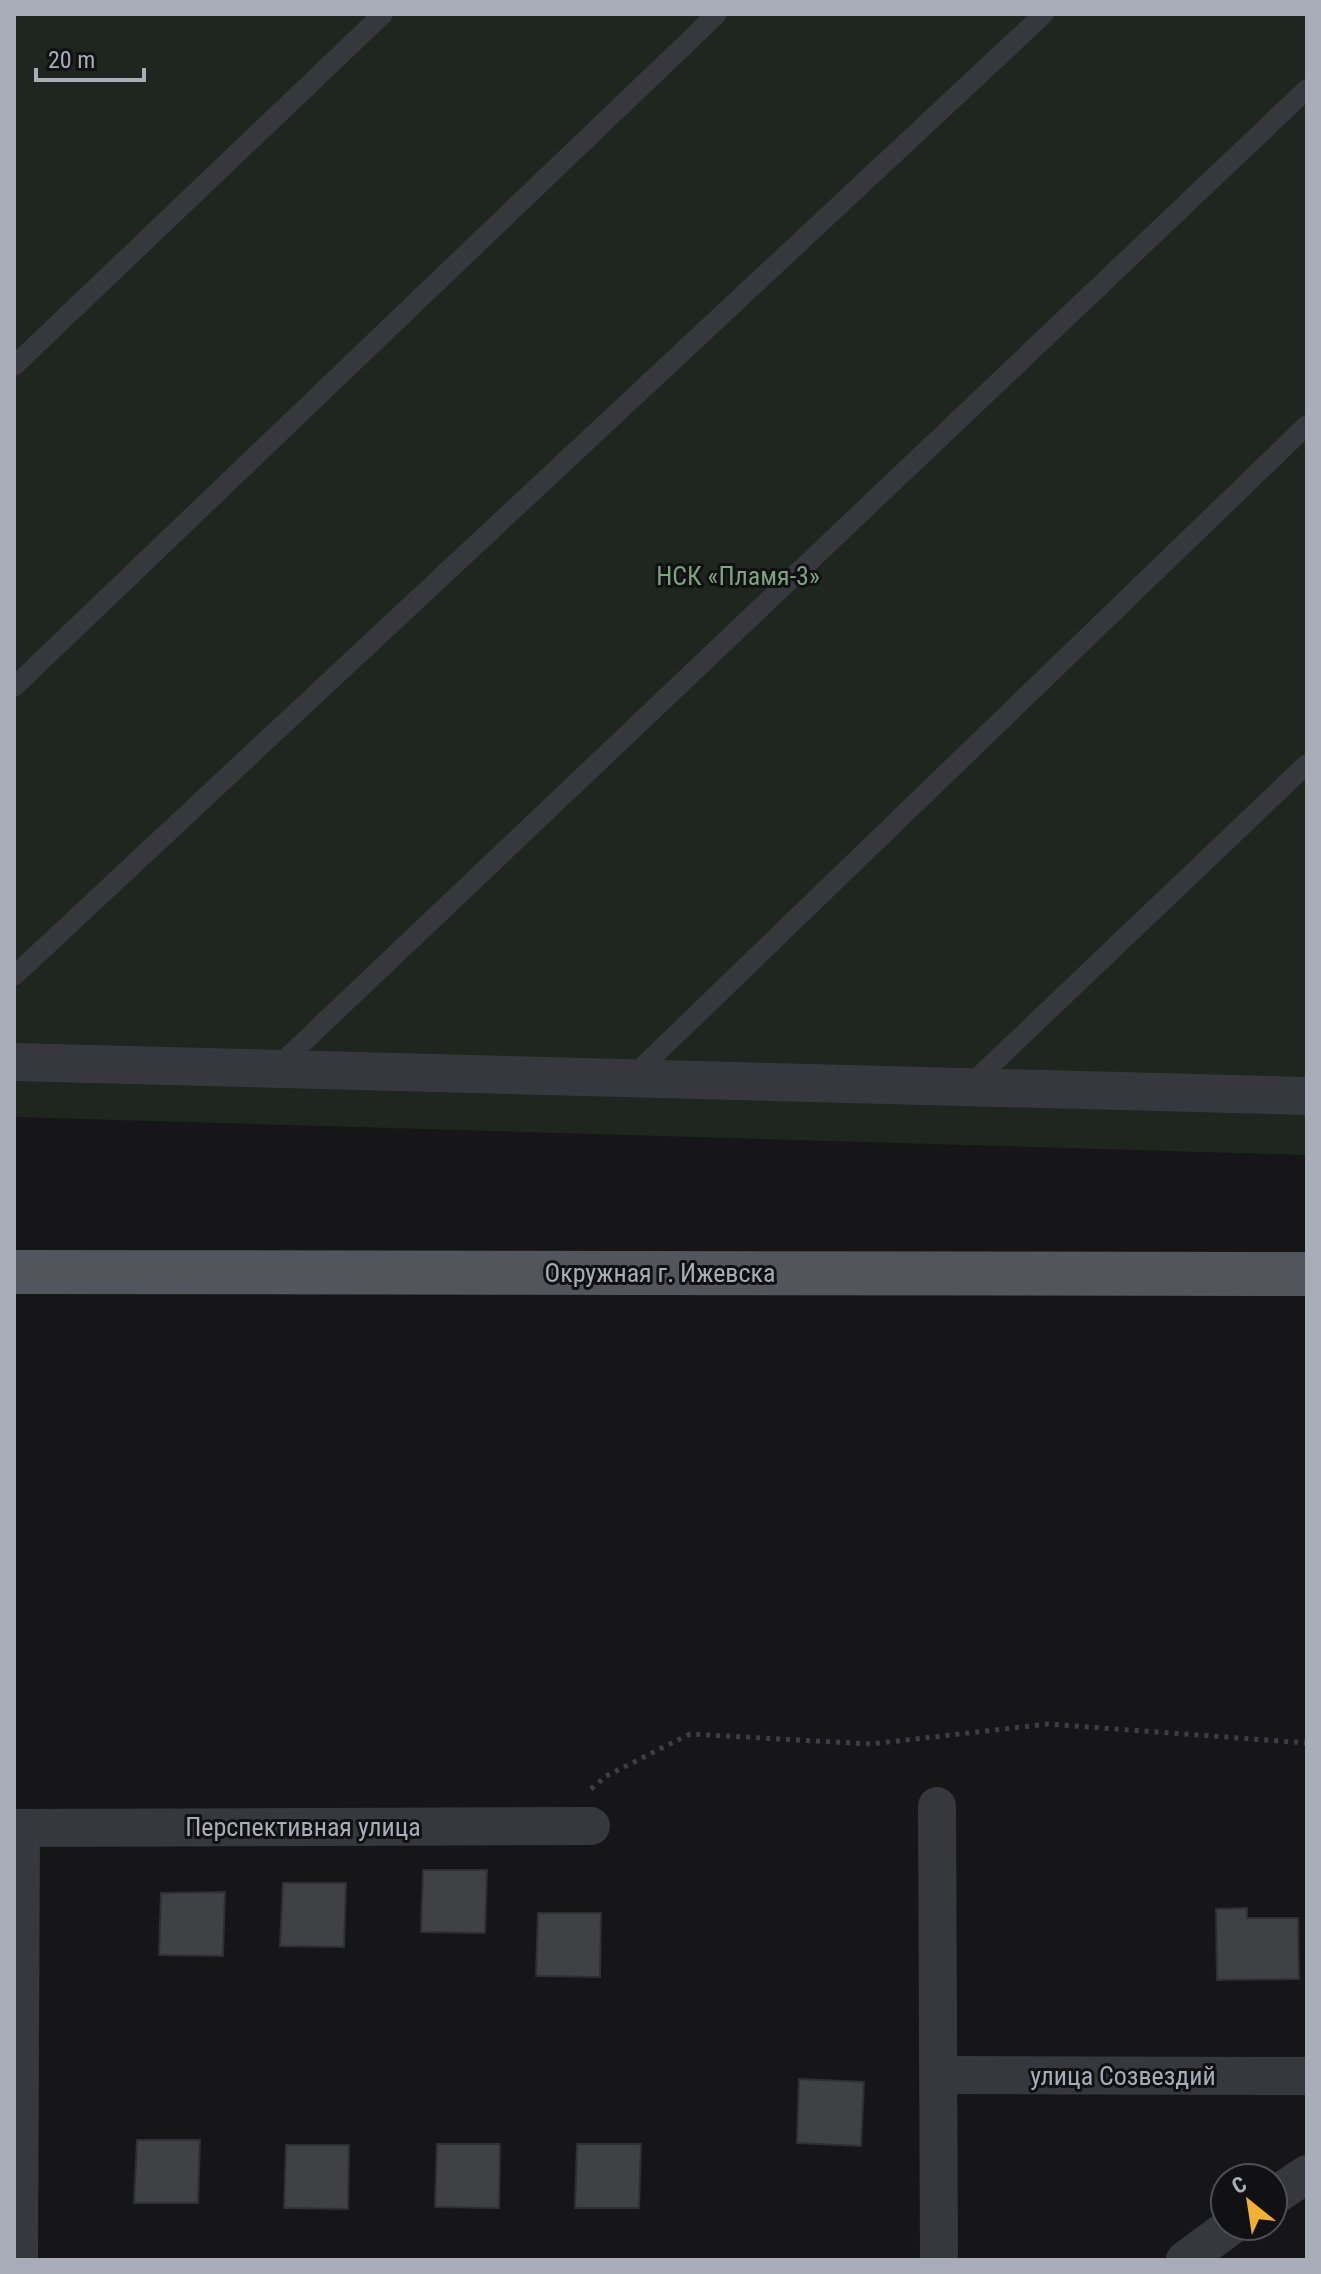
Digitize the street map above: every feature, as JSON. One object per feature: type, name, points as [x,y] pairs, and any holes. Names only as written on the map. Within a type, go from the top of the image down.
[{"type":"main road","name":"Окружная г. Ижевска","points":[[14,1272],[1307,1274]]},
{"type":"street","points":[[14,1062],[968,1087],[1304,1092]]},
{"type":"street","points":[[937,1806],[939,2260]]},
{"type":"street","name":"Перспективная улица","points":[[18,1828],[591,1826]]},
{"type":"street","points":[[18,1828],[19,2260]]},
{"type":"street","name":"улица Созвездий","points":[[939,2075],[1307,2076]]},
{"type":"street","points":[[1289,2186],[1307,2174]]},
{"type":"street","points":[[1185,2260],[1209,2242]]},
{"type":"lane","points":[[14,366],[383,14]]},
{"type":"lane","points":[[14,687],[717,14]]},
{"type":"lane","points":[[14,976],[1044,14]]},
{"type":"lane","points":[[275,1069],[1307,89]]},
{"type":"lane","points":[[631,1078],[1307,425]]},
{"type":"lane","points":[[968,1087],[1307,764]]},
{"type":"path","points":[[543,1827],[606,1776],[690,1734],[871,1744],[1048,1724],[1307,1743]]},
{"type":"green space","name":"НСК «Пламя-3»","points":[[14,14],[1307,14],[1307,1155],[14,1117]]},
{"type":"building","points":[[423,1870],[487,1870],[485,1933],[421,1932]]},
{"type":"building","points":[[283,1883],[346,1883],[344,1947],[280,1946]]},
{"type":"building","points":[[225,1892],[223,1956],[159,1955],[161,1893]]},
{"type":"building","points":[[1247,1908],[1247,1918],[1298,1918],[1299,1979],[1217,1980],[1216,1909]]},
{"type":"building","points":[[538,1913],[601,1913],[600,1977],[536,1976]]},
{"type":"building","points":[[799,2079],[864,2082],[861,2146],[797,2143]]},
{"type":"building","points":[[137,2140],[200,2140],[198,2203],[134,2203]]},
{"type":"building","points":[[437,2144],[500,2144],[499,2208],[435,2207]]},
{"type":"building","points":[[577,2144],[641,2144],[639,2208],[575,2208]]},
{"type":"building","points":[[286,2145],[349,2145],[348,2209],[284,2208]]}]
